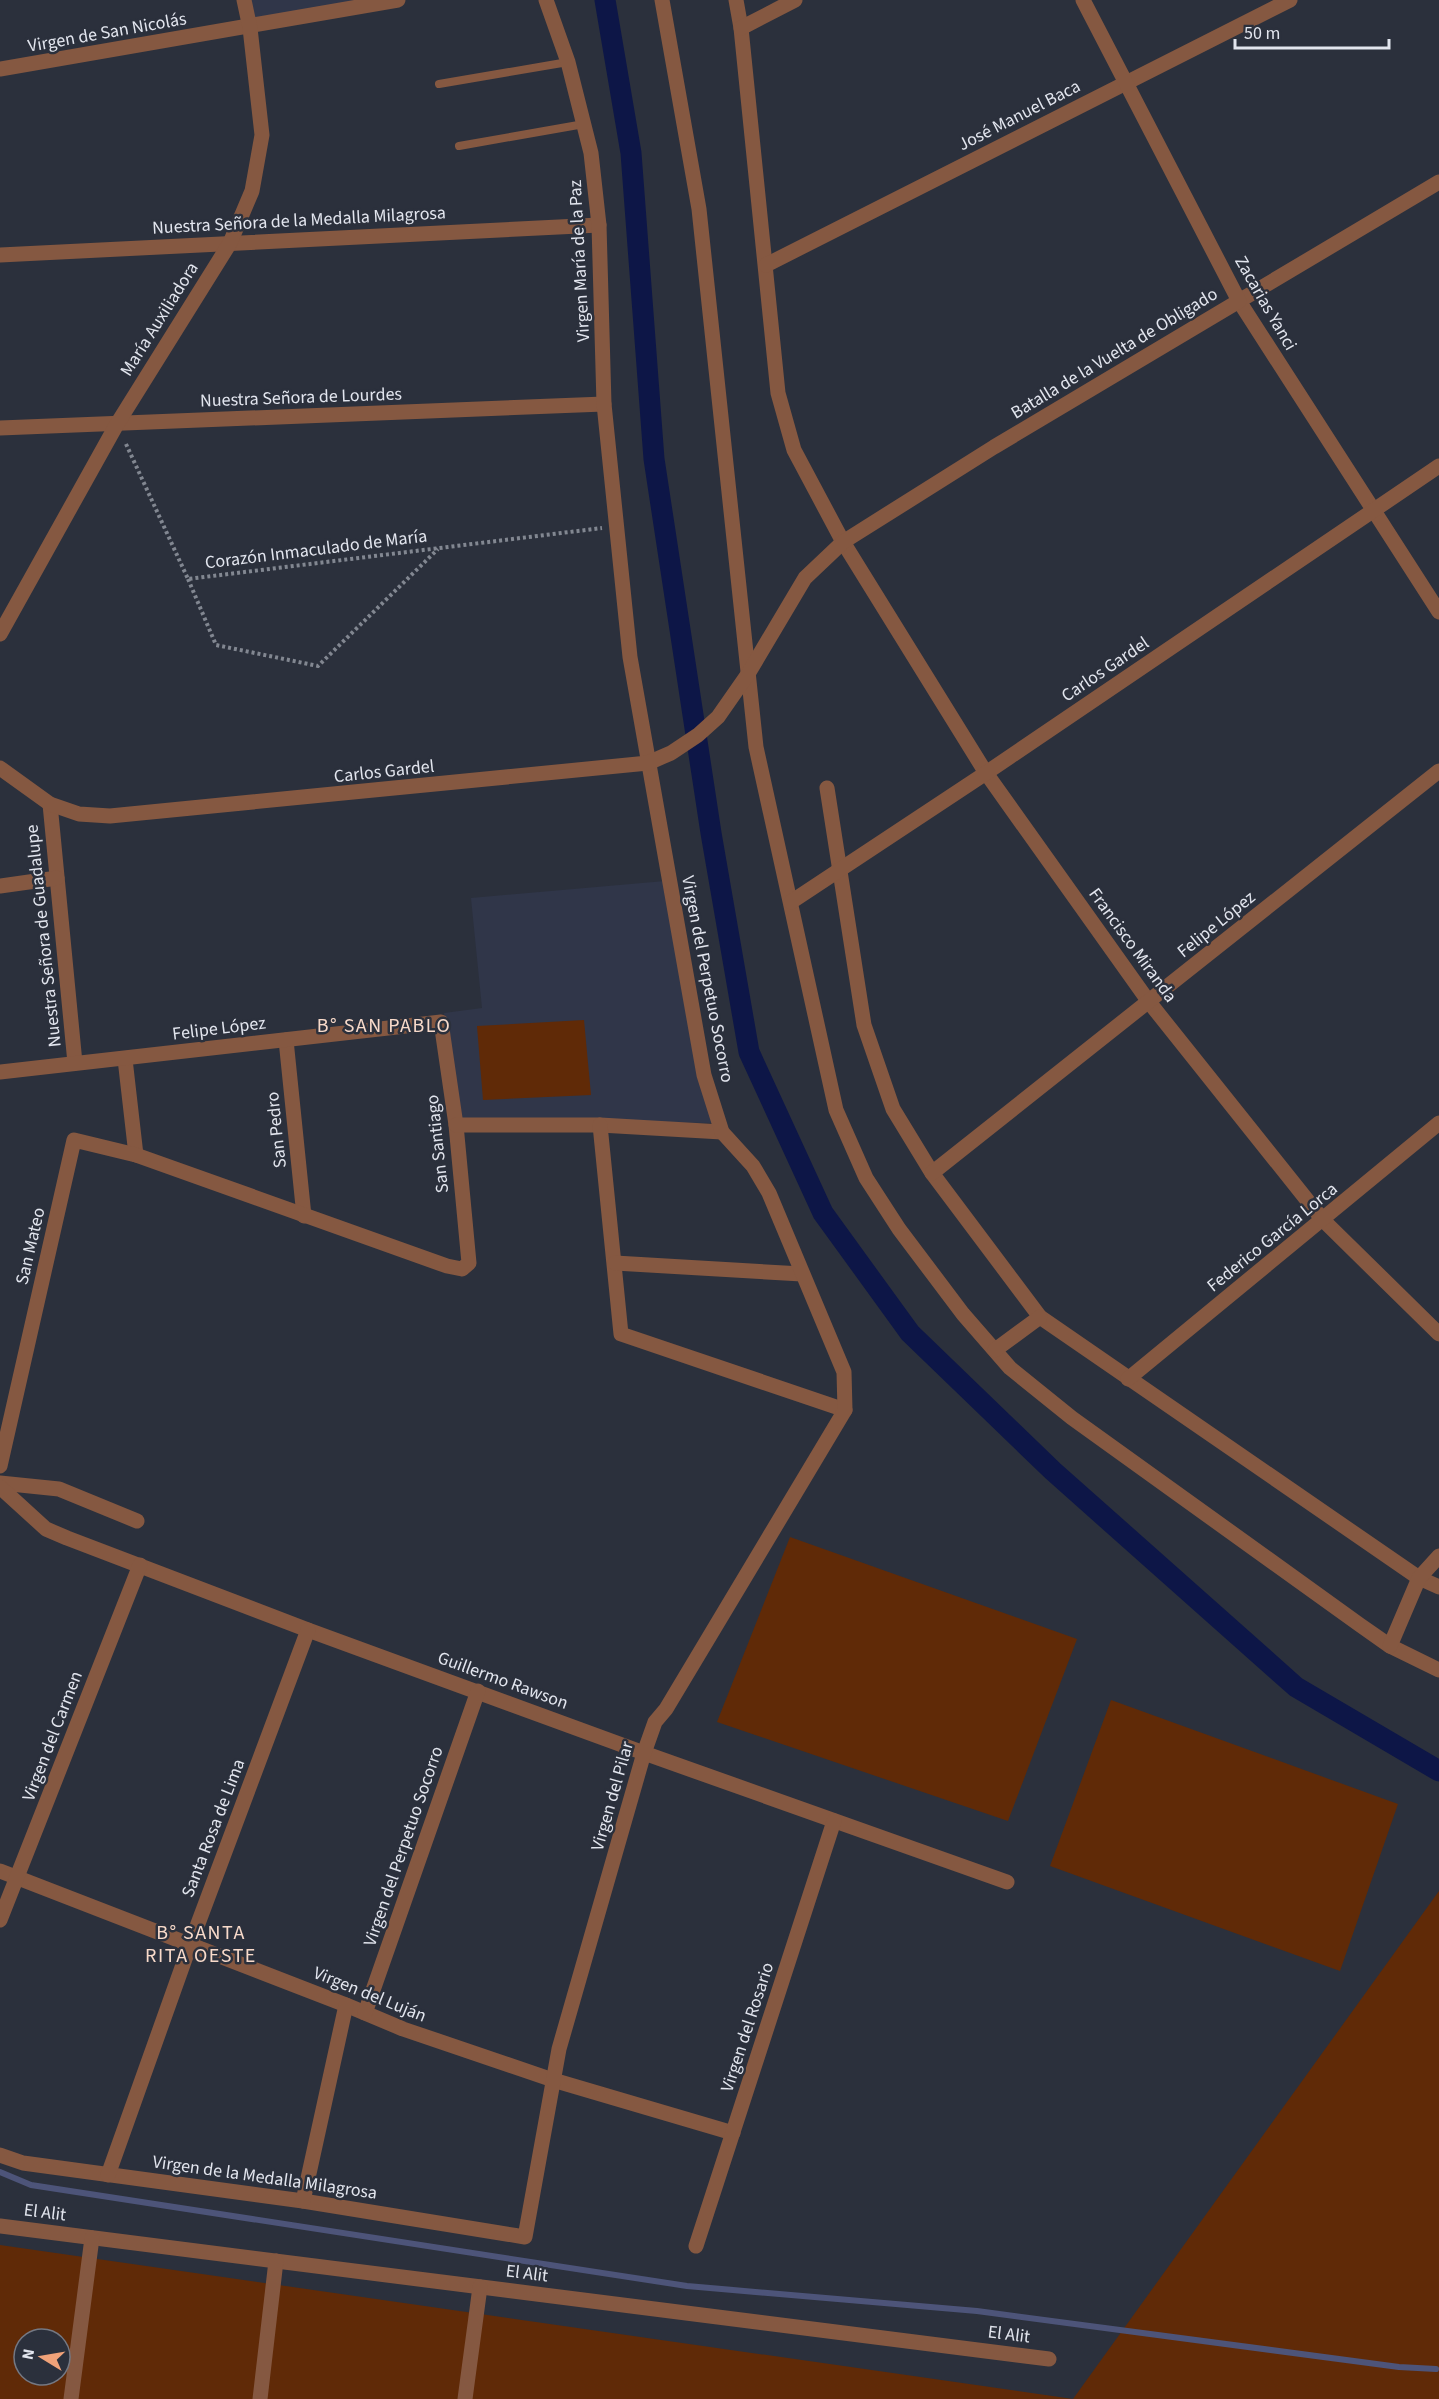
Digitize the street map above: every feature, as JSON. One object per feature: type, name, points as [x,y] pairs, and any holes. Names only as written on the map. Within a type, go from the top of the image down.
[{"type":"street","name":"María Auxiliadora","points":[[0,634],[117,424],[230,243],[252,191],[262,135],[250,28],[244,0]]},
{"type":"street","name":"Virgen de San Nicolás","points":[[0,69],[250,28],[398,0]]},
{"type":"street","name":"Virgen María de la Paz","points":[[546,0],[568,62],[591,153],[599,225],[604,404],[616,526]]},
{"type":"street","points":[[662,0],[699,209],[756,747],[836,1110],[866,1178],[899,1229],[963,1314],[1010,1368],[1072,1418],[1390,1646],[1439,1670]]},
{"type":"street","name":"Francisco Miranda","points":[[736,0],[741,28],[778,393],[794,450],[843,542],[986,773],[1149,1002],[1323,1220],[1439,1334]]},
{"type":"street","points":[[741,28],[795,0]]},
{"type":"street","name":"Zacarias Yanci","points":[[1083,0],[1239,301],[1439,612]]},
{"type":"street","name":"José Manuel Baca","points":[[766,265],[1290,0]]},
{"type":"street","name":"Batalla de la Vuelta de Obligado","points":[[748,674],[805,578],[843,542],[994,447],[1439,182]]},
{"type":"street","name":"Nuestra Señora de la Medalla Milagrosa","points":[[0,255],[599,225]]},
{"type":"street","name":"Nuestra Señora de Lourdes","points":[[0,428],[604,404]]},
{"type":"street","name":"Carlos Gardel","points":[[791,902],[986,773],[1439,466]]},
{"type":"street","name":"Virgen del Perpetuo Socorro","points":[[616,526],[630,657],[704,1075],[722,1132],[753,1166],[769,1192],[844,1372],[845,1410]]},
{"type":"street","name":"Carlos Gardel","points":[[0,768],[50,804],[79,814],[111,816],[648,763],[671,753],[698,735],[718,717],[748,674]]},
{"type":"street","name":"Felipe López","points":[[932,1173],[1439,771]]},
{"type":"street","points":[[827,788],[838,870],[864,1024],[893,1109],[932,1173],[1040,1317],[1419,1578],[1439,1587]]},
{"type":"street","name":"Nuestra Señora de Guadalupe","points":[[50,804],[75,1064]]},
{"type":"street","points":[[0,886],[57,878]]},
{"type":"street","name":"Felipe López","points":[[0,1072],[441,1022]]},
{"type":"street","name":"San Santiago","points":[[304,1216],[447,1266],[462,1269],[469,1263],[456,1125],[441,1022]]},
{"type":"street","name":"San Pedro","points":[[286,1040],[304,1216]]},
{"type":"street","points":[[125,1059],[136,1155],[304,1216]]},
{"type":"street","name":"Federico García Lorca","points":[[1128,1379],[1439,1123]]},
{"type":"street","points":[[456,1125],[600,1125],[722,1132]]},
{"type":"street","points":[[600,1125],[621,1334],[845,1410]]},
{"type":"street","name":"San Mateo","points":[[0,1467],[74,1140],[136,1155]]},
{"type":"street","points":[[615,1263],[802,1274]]},
{"type":"street","points":[[995,1350],[1040,1317]]},
{"type":"street","name":"Virgen del Pilar","points":[[525,2237],[562,2038],[644,1753],[655,1722],[666,1709],[845,1410]]},
{"type":"street","points":[[0,1485],[59,1490],[136,1521]]},
{"type":"street","name":"Guillermo Rawson","points":[[0,1485],[46,1529],[308,1630],[1007,1882]]},
{"type":"street","points":[[1390,1646],[1419,1578],[1439,1556]]},
{"type":"street","name":"Virgen del Carmen","points":[[0,1920],[140,1565]]},
{"type":"street","name":"Santa Rosa de Lima","points":[[108,2175],[190,1945],[308,1630]]},
{"type":"street","name":"Virgen del Perpetuo Socorro","points":[[365,2013],[478,1691]]},
{"type":"street","name":"Virgen del Rosario","points":[[696,2246],[834,1821]]},
{"type":"street","name":"Virgen del Luján","points":[[0,1871],[346,2005],[402,2029],[553,2080],[733,2133]]},
{"type":"street","points":[[303,2201],[346,2005]]},
{"type":"street","name":"Virgen de la Medalla Milagrosa","points":[[0,2155],[23,2163],[303,2201],[525,2237]]},
{"type":"street","name":"El Alit","points":[[0,2226],[1049,2359]]},
{"type":"street","points":[[71,2399],[92,2238]]},
{"type":"street","points":[[260,2399],[276,2261]]},
{"type":"street","points":[[465,2399],[480,2287]]},
{"type":"lane","points":[[439,84],[568,62]]},
{"type":"lane","points":[[459,146],[584,124]]},
{"type":"path","name":"Corazón Inmaculado de María","points":[[117,424],[188,579],[616,526]]},
{"type":"path","points":[[188,579],[216,645],[318,666],[440,548]]},
{"type":"shaded area","points":[[245,0],[394,0],[250,27]]},
{"type":"shaded area","points":[[665,881],[714,1123],[460,1120],[444,1013],[482,1008],[471,898]]},
{"type":"shaded area","points":[[584,1020],[591,1095],[483,1100],[477,1026]]},
{"type":"shaded area","points":[[790,1537],[1077,1639],[1008,1821],[717,1722]]},
{"type":"shaded area","points":[[1111,1700],[1398,1804],[1340,1971],[1050,1866]]},
{"type":"shaded area","points":[[1439,1891],[1439,2399],[1073,2399]]},
{"type":"shaded area","points":[[0,2245],[1073,2399],[0,2399]]},
{"type":"waterway","points":[[605,0],[631,153],[654,459],[711,833],[749,1052],[823,1213],[910,1333],[1053,1471],[1296,1687],[1439,1771]]},
{"type":"waterway","points":[[0,2172],[31,2185],[687,2286],[977,2311],[1399,2367],[1436,2369]]},
{"type":"district","name":"B° SAN PABLO","points":[[384,1025]]},
{"type":"district","name":"B° SANTA RITA OESTE","points":[[201,1944]]}]
